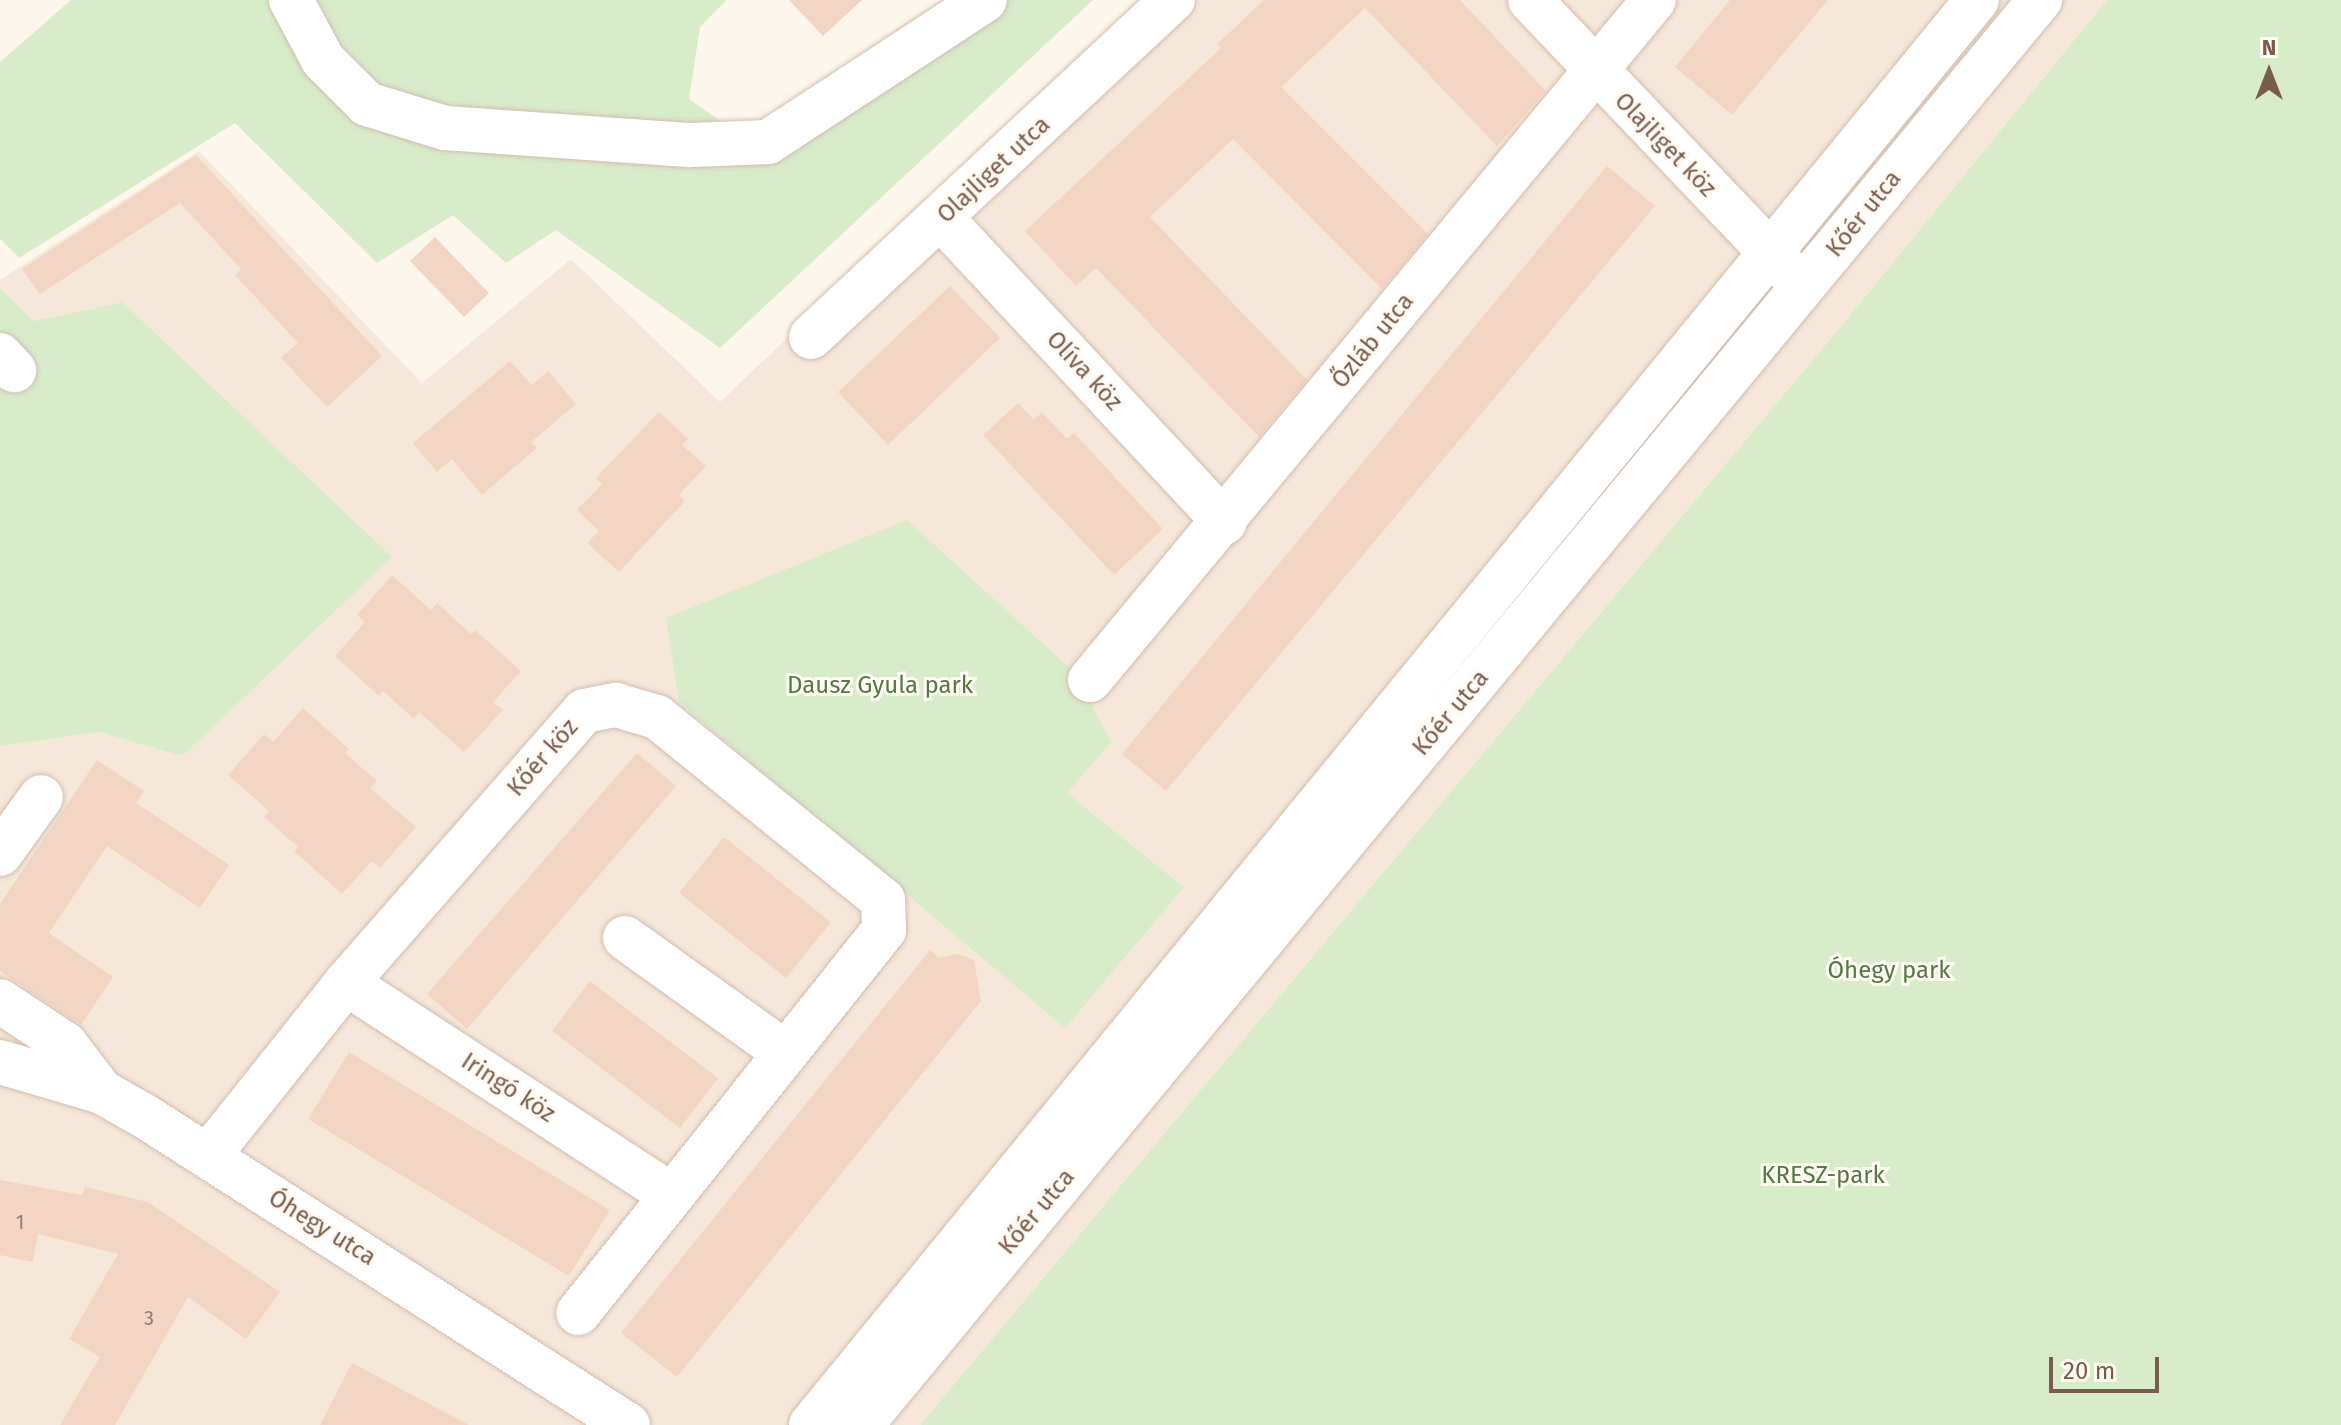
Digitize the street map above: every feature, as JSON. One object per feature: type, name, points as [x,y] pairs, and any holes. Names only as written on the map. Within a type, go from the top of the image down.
[{"type":"street","points":[[291,0],[323,60],[367,104],[445,128],[691,145],[768,142],[985,0]]},
{"type":"street","name":"Olajliget utca","points":[[811,337],[943,220],[1173,0]]},
{"type":"street","name":"Olajliget köz","points":[[1530,0],[1594,72],[1767,252],[1805,286]]},
{"type":"street","name":"Őzláb utca","points":[[1090,680],[1225,522],[1654,0]]},
{"type":"street","name":"Kőér utca","points":[[811,1425],[1767,252],[1977,0]]},
{"type":"street","name":"Kőér utca","points":[[861,1425],[2040,0]]},
{"type":"street","name":"Olíva köz","points":[[943,220],[1225,522]]},
{"type":"street","name":"Kőér köz","points":[[208,1156],[346,983],[584,711],[616,705],[657,717],[883,900],[884,930],[670,1194],[578,1313]]},
{"type":"street","points":[[0,854],[41,797]]},
{"type":"street","points":[[625,938],[784,1052]]},
{"type":"street","name":"Iringó köz","points":[[346,983],[670,1194]]},
{"type":"street","points":[[0,1001],[65,1044],[102,1092]]},
{"type":"street","name":"Óhegy utca","points":[[0,1062],[102,1092],[208,1156],[628,1425]]},
{"type":"shaded area","points":[[1142,0],[2107,0],[1833,336],[920,1425],[0,1425],[0,746],[99,732],[183,756],[122,302],[34,321],[0,288],[0,280],[199,151],[422,383],[571,259],[720,402]],"holes":[[[679,702],[1067,793],[1183,886]]]},
{"type":"green space","points":[[71,0],[727,0],[700,27],[689,99],[774,158],[959,0],[1093,0],[720,348],[556,230],[506,263],[453,215],[377,263],[235,123],[19,258],[0,239],[0,62]]},
{"type":"green space","name":"Óhegy park","points":[[2107,0],[2341,0],[2341,1425],[920,1425],[1833,336]]},
{"type":"green space","points":[[0,288],[34,321],[122,302],[392,557],[182,756],[99,732],[0,746]]},
{"type":"green space","name":"Dausz Gyula park","points":[[907,520],[1073,671],[1111,742],[1067,793],[1184,887],[1065,1028],[679,702],[666,618]]},
{"type":"building","points":[[789,0],[862,0],[823,36]]},
{"type":"building","points":[[1264,0],[1460,0],[1546,91],[1497,146],[1365,8],[1281,87],[1428,234],[1382,289],[1233,139],[1150,217],[1307,380],[1259,437],[1096,268],[1076,286],[1025,231],[1221,48],[1217,44]]},
{"type":"building","points":[[1730,0],[1828,0],[1732,115],[1675,67]]},
{"type":"building","points":[[196,155],[382,356],[327,407],[281,358],[298,343],[235,275],[241,269],[180,203],[40,294],[22,269]]},
{"type":"building","points":[[1607,166],[1655,206],[1166,791],[1122,754]]},
{"type":"building","points":[[435,237],[489,293],[464,317],[410,261]]},
{"type":"building","points":[[950,286],[1000,338],[888,445],[838,392]]},
{"type":"building","points":[[510,361],[532,385],[548,371],[576,404],[531,442],[537,448],[482,495],[452,459],[437,472],[413,443]]},
{"type":"building","points":[[1018,403],[1034,420],[1042,412],[1067,439],[1074,433],[1163,529],[1114,575],[983,435]]},
{"type":"building","points":[[659,412],[688,439],[682,445],[706,466],[679,495],[685,501],[619,572],[587,543],[599,531],[577,510],[602,484],[596,478]]},
{"type":"building","points":[[392,575],[431,610],[437,603],[471,634],[475,630],[521,671],[493,702],[503,710],[464,752],[419,712],[414,719],[383,691],[379,696],[335,656],[365,622],[357,615]]},
{"type":"building","points":[[303,708],[349,749],[345,753],[377,781],[370,788],[416,827],[380,868],[372,861],[342,894],[294,851],[298,847],[264,817],[269,811],[228,775],[264,734],[273,742]]},
{"type":"building","points":[[637,753],[676,786],[467,1029],[427,994]]},
{"type":"building","points":[[97,760],[144,791],[136,803],[229,865],[200,908],[107,846],[49,933],[113,977],[81,1025],[0,971],[0,904]]},
{"type":"building","points":[[724,837],[831,922],[786,978],[679,893]]},
{"type":"building","points":[[930,950],[939,958],[958,954],[974,960],[981,1001],[677,1377],[621,1333]]},
{"type":"building","points":[[590,981],[718,1078],[680,1128],[552,1031]]},
{"type":"building","points":[[349,1052],[610,1210],[569,1276],[308,1119]]},
{"type":"building","points":[[0,1180],[82,1195],[85,1187],[148,1202],[280,1292],[246,1339],[188,1297],[115,1425],[60,1425],[100,1357],[69,1339],[118,1254],[38,1234],[33,1262],[0,1255]]},
{"type":"building","points":[[352,1363],[469,1425],[320,1425]]},
{"type":"park label","name":"KRESZ-park","points":[[1823,1176]]}]
